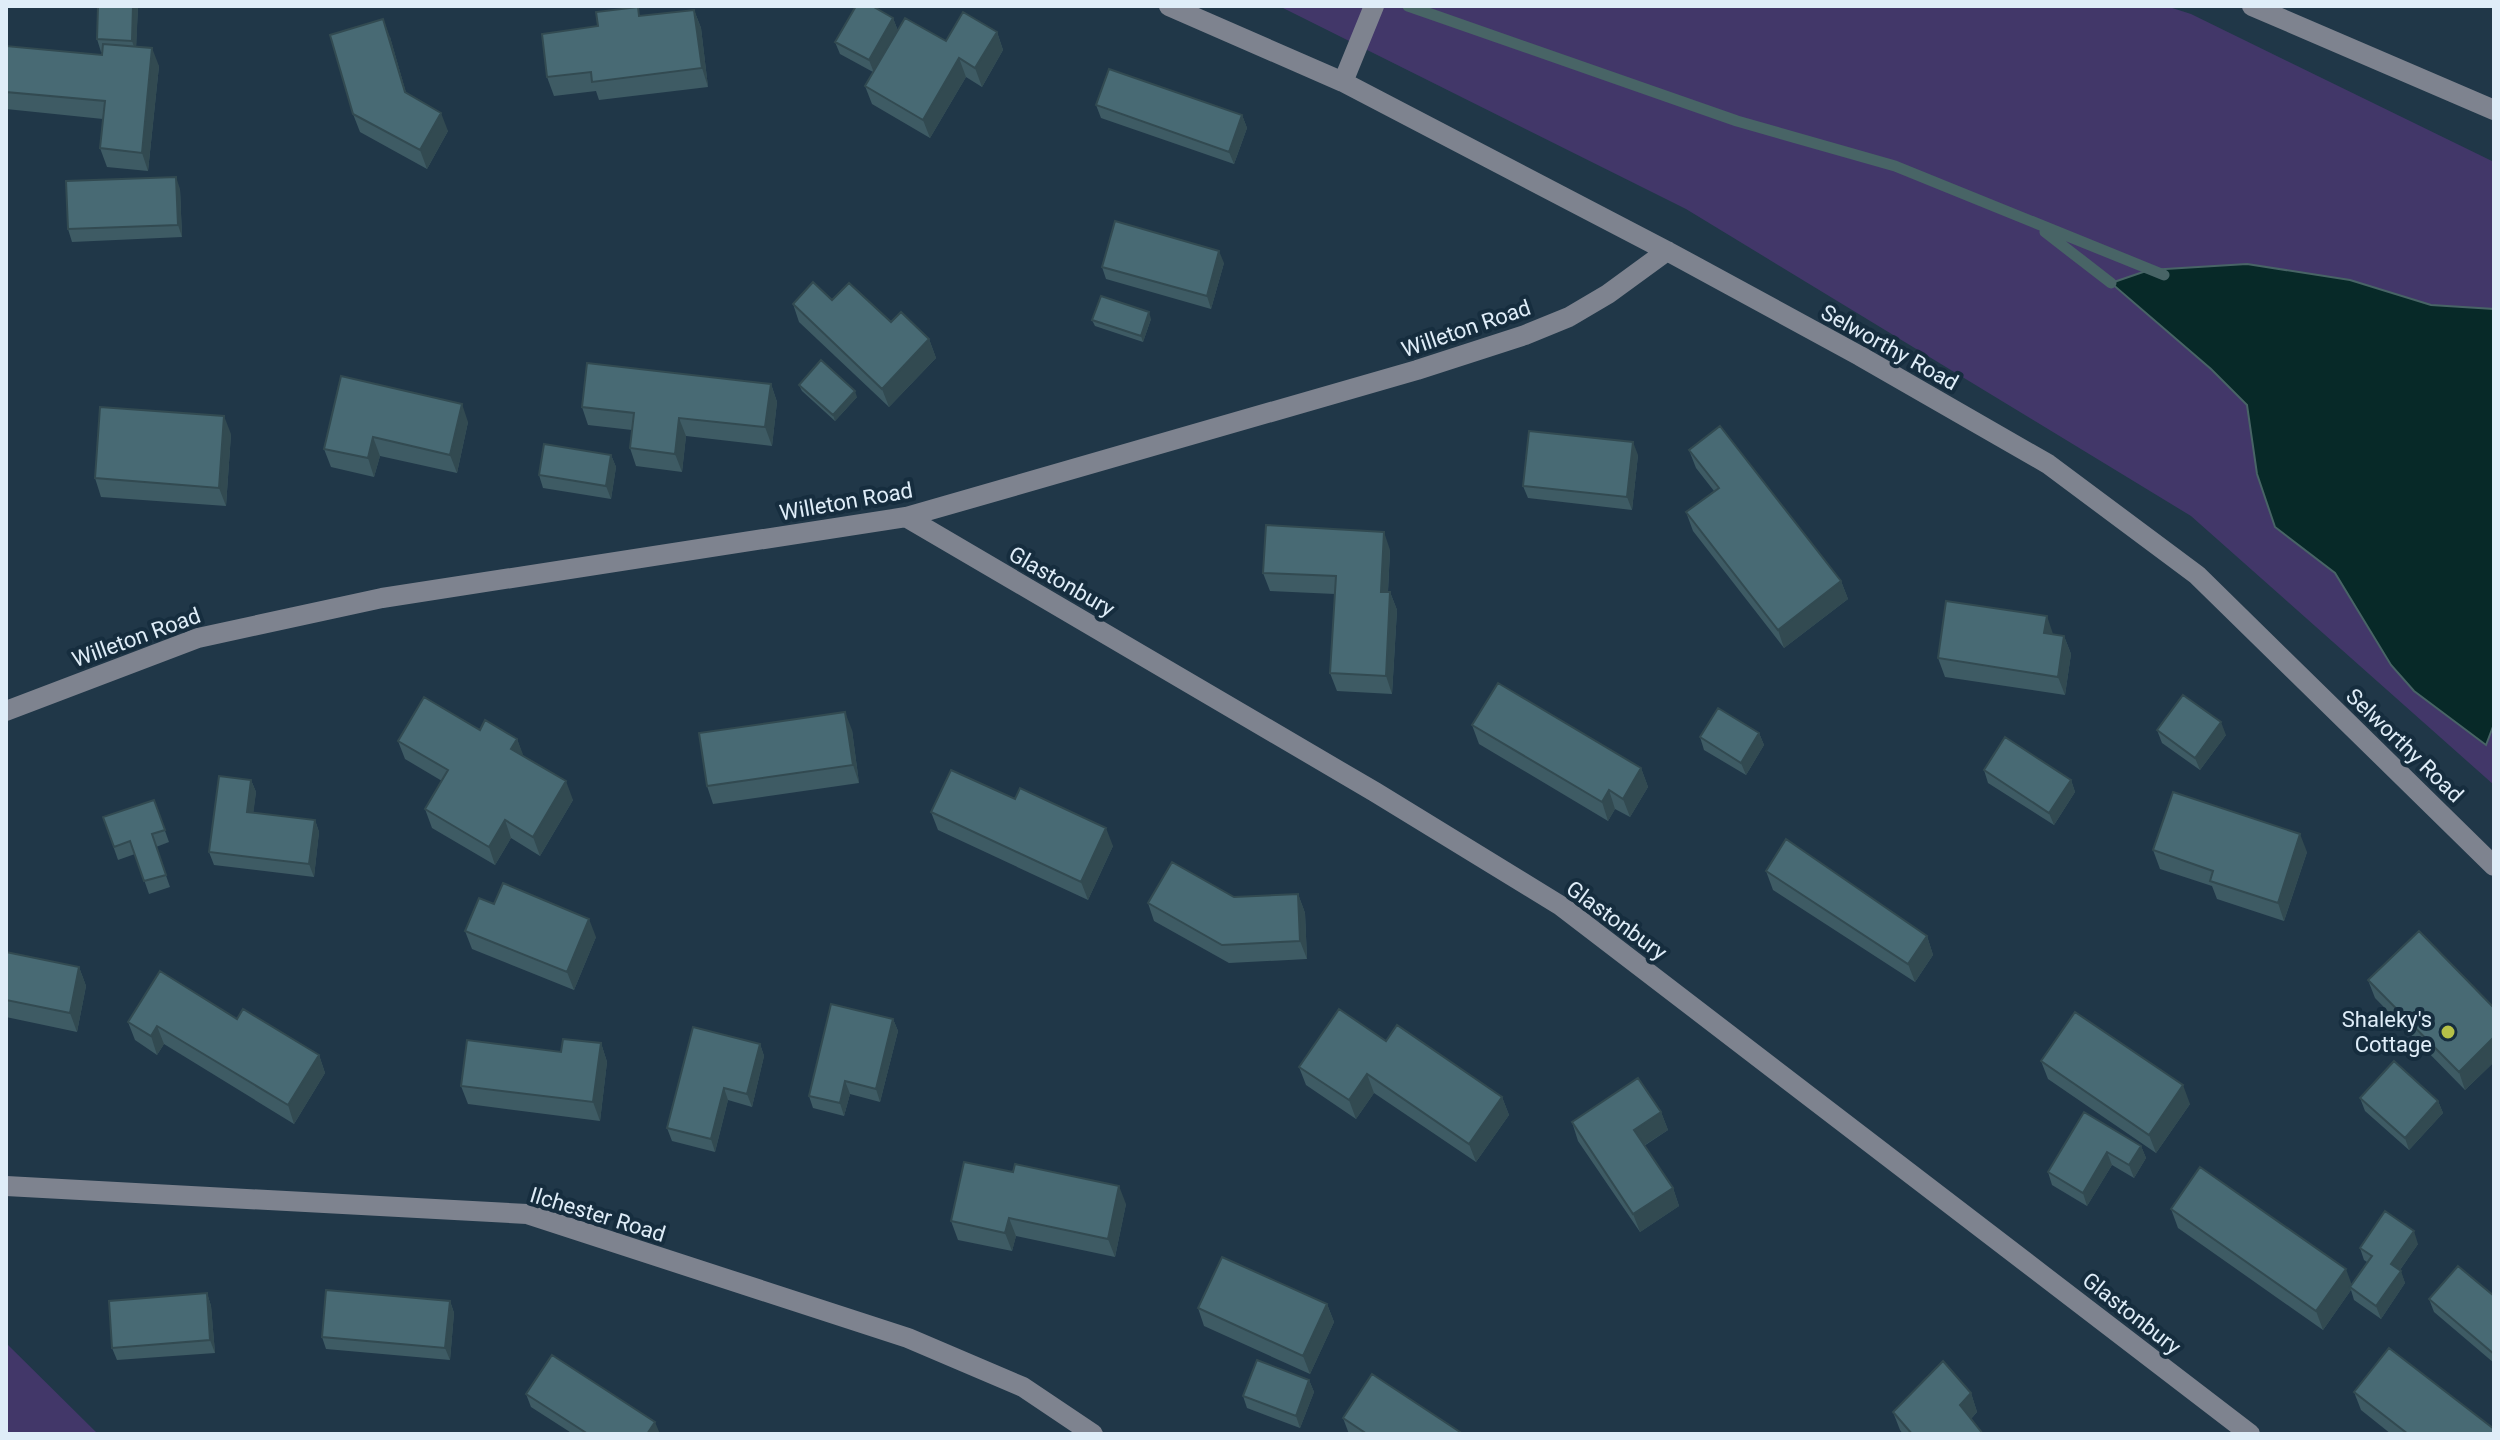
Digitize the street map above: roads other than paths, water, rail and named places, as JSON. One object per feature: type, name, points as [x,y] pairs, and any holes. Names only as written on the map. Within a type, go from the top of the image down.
[{"type":"street","name":"Selworthy Road","points":[[1169,6],[1343,82],[1667,251],[1860,356],[2048,464],[2197,575],[2494,866]]},
{"type":"street","points":[[1343,82],[1374,6]]},
{"type":"street","points":[[2252,6],[2494,110]]},
{"type":"street","name":"Willeton Road","points":[[6,711],[198,638],[382,598],[906,517],[1417,370],[1525,335],[1569,317],[1608,294],[1667,251]]},
{"type":"street","name":"Glastonbury","points":[[906,517],[1375,792],[1561,906],[2250,1434]]},
{"type":"street","name":"Ilchester Road","points":[[6,1186],[527,1214],[908,1338],[1023,1387],[1093,1434]]},
{"type":"waterway","points":[[1408,6],[1737,121],[1895,166],[2164,275]]},
{"type":"waterway","points":[[2045,232],[2111,283]]},
{"type":"place","name":"Shaleky's Cottage","points":[[2448,1032]]}]
